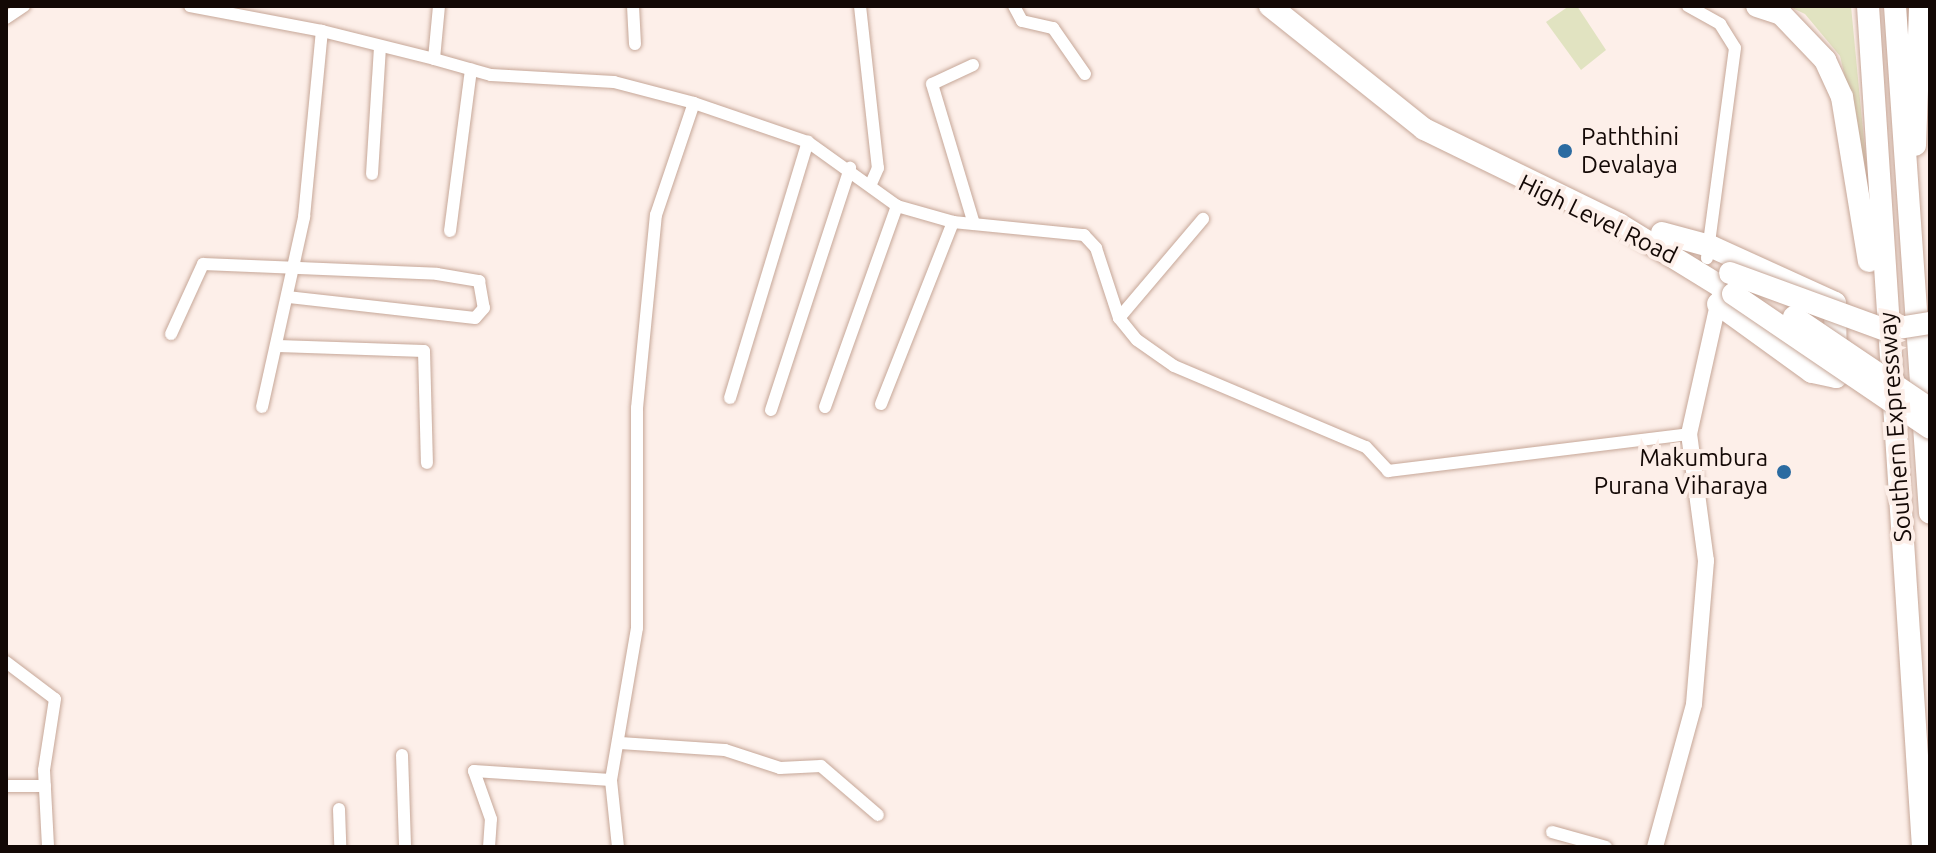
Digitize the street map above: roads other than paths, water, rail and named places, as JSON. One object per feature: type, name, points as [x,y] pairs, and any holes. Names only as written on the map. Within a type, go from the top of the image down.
[{"type":"highway","name":"High Level Road","points":[[1270,6],[1424,129],[1619,224],[1930,409]]},
{"type":"highway","name":"High Level Road","points":[[1287,6],[1442,125],[1499,159],[1709,252],[1729,288],[1930,428]]},
{"type":"highway","points":[[1757,6],[1781,14],[1814,43],[1842,97],[1901,488]]},
{"type":"highway","name":"Southern Expressway","points":[[1868,6],[1923,847]]},
{"type":"highway","name":"Southern Expressway","points":[[1895,6],[1930,513]]},
{"type":"highway","points":[[1912,239],[1920,6]]},
{"type":"highway","points":[[1709,252],[1835,303],[1836,377],[1812,372],[1729,288]]},
{"type":"highway","points":[[1729,288],[1886,330],[1930,323]]},
{"type":"street","points":[[6,18],[24,6]]},
{"type":"street","points":[[190,6],[322,31],[471,69],[614,82],[694,103],[808,142],[850,168],[897,206],[953,222],[1084,235],[1096,248],[1119,318],[1174,366],[1366,447],[1388,471],[1689,434]]},
{"type":"street","points":[[434,59],[439,6]]},
{"type":"street","points":[[633,6],[635,44]]},
{"type":"street","points":[[860,6],[878,168],[871,184]]},
{"type":"street","points":[[1014,6],[1022,21],[1053,28],[1085,74]]},
{"type":"street","points":[[1688,6],[1720,24],[1735,48],[1709,252]]},
{"type":"street","points":[[262,407],[296,266],[322,31]]},
{"type":"street","points":[[372,174],[380,46]]},
{"type":"street","points":[[973,65],[932,84],[974,224]]},
{"type":"street","points":[[450,231],[471,69]]},
{"type":"street","points":[[618,847],[611,780],[620,743],[637,628],[637,408],[656,215],[694,103]]},
{"type":"street","points":[[730,398],[808,142]]},
{"type":"street","points":[[771,410],[850,168]]},
{"type":"street","points":[[825,407],[897,206]]},
{"type":"street","points":[[1119,318],[1203,219]]},
{"type":"street","points":[[881,404],[953,222]]},
{"type":"street","points":[[171,334],[203,264],[296,266],[479,281],[484,308],[475,318],[289,297]]},
{"type":"street","points":[[1655,847],[1694,704],[1706,561],[1689,434],[1729,288]]},
{"type":"street","points":[[278,346],[424,351],[427,463]]},
{"type":"street","points":[[6,662],[55,699],[45,786],[48,847]]},
{"type":"street","points":[[620,743],[725,750],[780,768],[821,766],[878,815]]},
{"type":"street","points":[[402,755],[405,847]]},
{"type":"street","points":[[489,847],[491,819],[474,771],[611,780]]},
{"type":"street","points":[[6,786],[45,786]]},
{"type":"street","points":[[339,809],[340,847]]},
{"type":"street","points":[[1552,832],[1606,847]]},
{"type":"place","name":"Paththini Devalaya","points":[[1565,151]]},
{"type":"place","name":"Makumbura Purana Viharaya","points":[[1784,472]]}]
